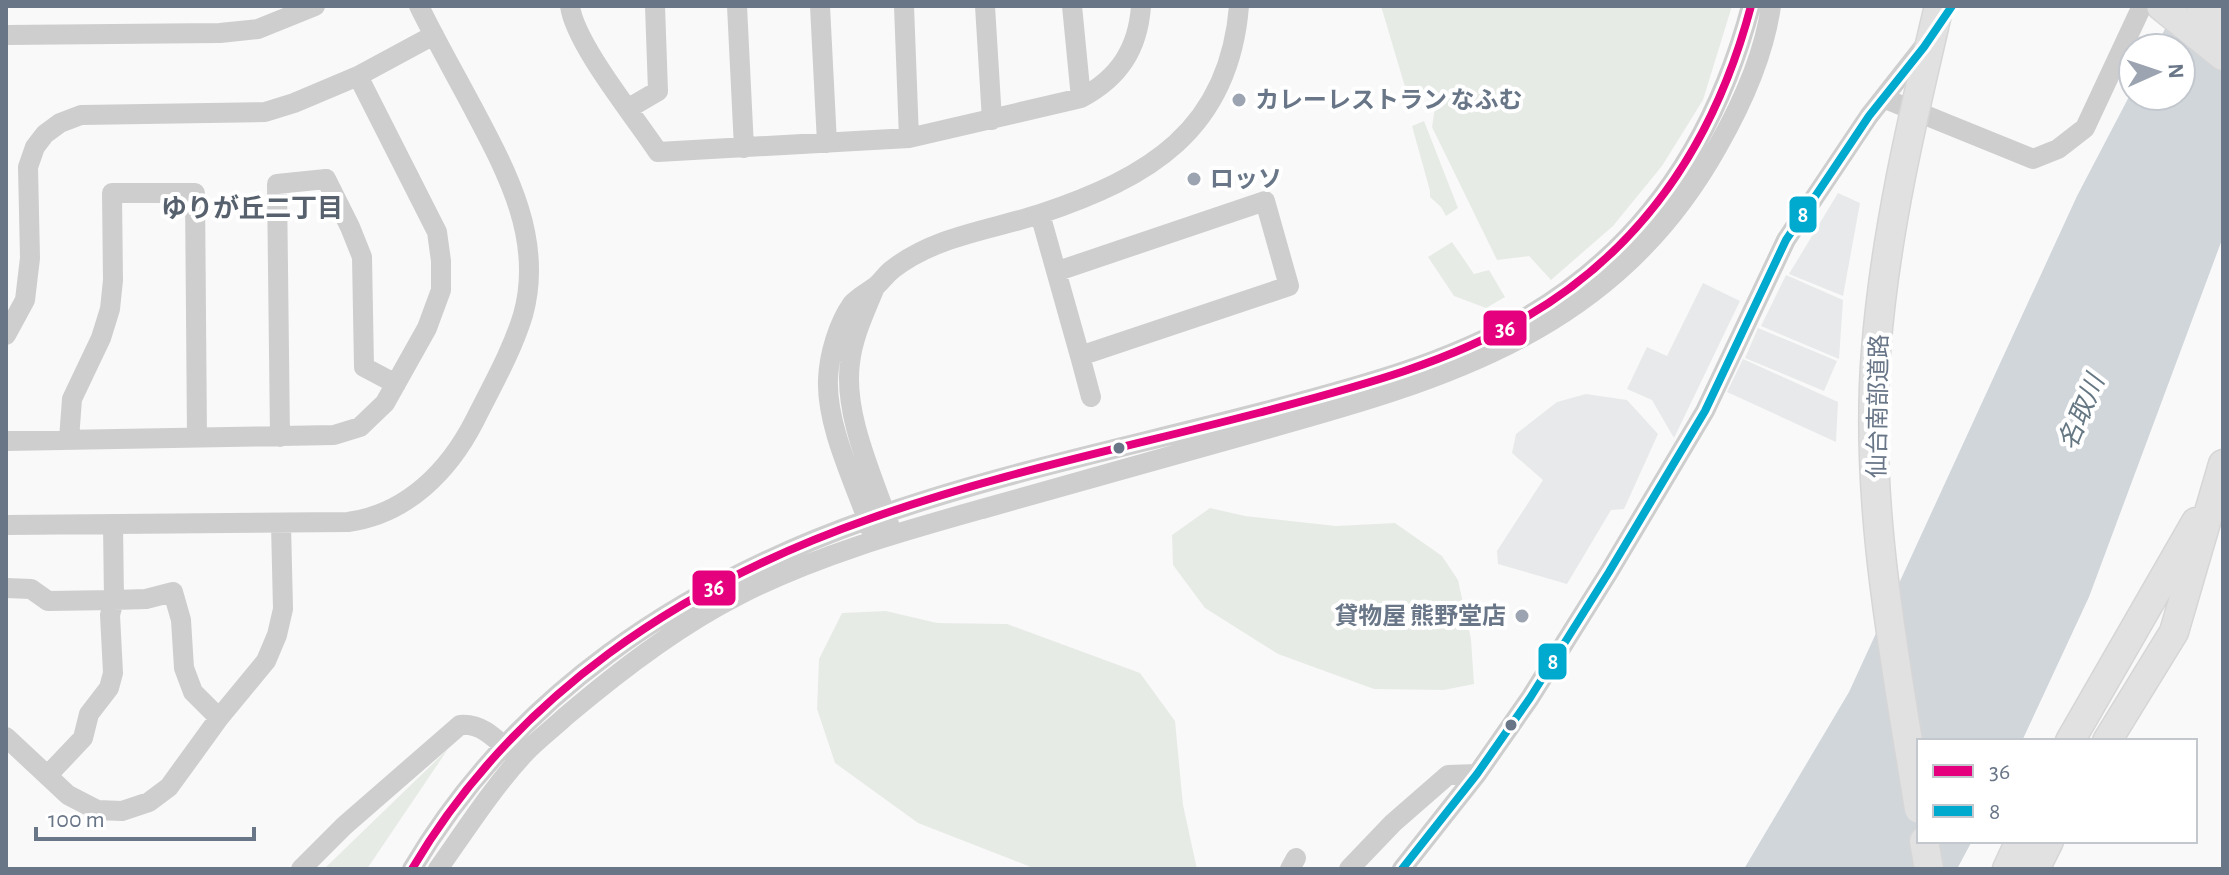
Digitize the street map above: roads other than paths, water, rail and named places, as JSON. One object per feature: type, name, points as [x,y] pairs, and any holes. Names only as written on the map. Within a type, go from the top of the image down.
[{"type":"highway","name":"仙台南部道路","points":[[1917,797],[1888,620],[1878,531],[1874,445],[1875,369],[1888,242],[1910,125],[1939,6]]},
{"type":"highway","points":[[2161,6],[2223,56]]},
{"type":"highway","points":[[2201,6],[2223,24]]},
{"type":"highway","points":[[2071,739],[2220,475]]},
{"type":"highway","points":[[2108,739],[2174,632],[2220,475]]},
{"type":"highway","points":[[1924,843],[1929,869]]},
{"type":"highway","points":[[2007,869],[2019,843]]},
{"type":"highway","points":[[2035,869],[2048,843]]},
{"type":"street","points":[[6,35],[220,33],[258,29],[315,6]]},
{"type":"street","points":[[6,525],[281,524],[359,520],[385,513],[418,493],[439,475],[471,427],[511,346],[523,315],[529,274],[528,249],[516,193],[504,165],[419,6]]},
{"type":"street","points":[[570,6],[585,45],[658,152],[909,138],[1081,98],[1101,87],[1119,70],[1134,46],[1141,6]]},
{"type":"street","points":[[629,108],[658,91],[655,6]]},
{"type":"street","points":[[737,6],[744,148]]},
{"type":"street","points":[[820,6],[827,143]]},
{"type":"street","points":[[904,6],[909,138]]},
{"type":"street","points":[[985,6],[992,120]]},
{"type":"street","points":[[1072,6],[1081,98]]},
{"type":"street","points":[[884,539],[833,418],[828,380],[840,326],[853,302],[875,287],[892,269],[919,252],[952,239],[1040,214],[1122,182],[1168,153],[1208,105],[1220,82],[1237,27],[1239,6]]},
{"type":"street","points":[[412,869],[429,839],[503,745],[553,698],[605,654],[736,574],[876,516],[1001,479],[1331,393],[1468,346],[1526,318],[1579,282],[1622,243],[1662,198],[1711,120],[1739,51],[1751,6]]},
{"type":"street","points":[[438,869],[519,759],[578,706],[668,637],[736,596],[884,539],[1404,389],[1492,355],[1532,334],[1589,297],[1637,254],[1680,205],[1704,171],[1734,118],[1753,71],[1771,6]]},
{"type":"street","points":[[1402,869],[1477,774],[1530,698],[1705,411],[1786,240],[1883,98],[1952,6]]},
{"type":"street","points":[[1883,98],[2033,159],[2058,149],[2085,128],[2142,6]]},
{"type":"street","points":[[6,335],[25,300],[30,258],[28,167],[35,147],[45,134],[60,123],[81,115],[265,112],[358,76],[434,35]]},
{"type":"street","points":[[6,441],[334,435],[360,427],[385,403],[427,328],[441,290],[441,261],[437,232],[358,76]]},
{"type":"street","points":[[280,437],[277,184],[326,179],[362,257],[364,367],[396,384]]},
{"type":"street","points":[[69,439],[72,399],[101,338],[110,309],[113,280],[112,193],[195,193],[197,437]]},
{"type":"street","points":[[1058,271],[1265,201],[1289,286],[1080,356]]},
{"type":"street","points":[[1040,214],[1091,397]]},
{"type":"street","points":[[48,775],[83,738],[89,714],[109,688],[113,673],[110,615],[114,600],[113,524]]},
{"type":"street","points":[[6,737],[68,795],[97,810],[122,811],[149,802],[169,787],[219,718],[266,661],[283,609],[281,524]]},
{"type":"street","points":[[6,588],[31,589],[48,601],[146,599],[173,592],[181,620],[184,668],[193,692],[219,718]]},
{"type":"street","points":[[301,869],[344,826],[460,725],[472,724],[483,729],[519,759]]},
{"type":"street","points":[[1349,869],[1393,823],[1448,775],[1477,774]]},
{"type":"water","name":"名取川","points":[[2177,6],[2223,6],[2223,237],[2089,597],[2023,739],[1917,739],[1917,843],[1971,843],[1957,869],[1744,869],[1849,692],[2077,196],[2121,112],[2197,112],[2197,32],[2163,32]]},
{"type":"place","name":"カレーレストラン なふむ","points":[[1239,100]]},
{"type":"place","name":"ロッソ","points":[[1194,179]]},
{"type":"place","name":"貸物屋 熊野堂店","points":[[1522,616]]},
{"type":"district","name":"ゆりが丘二丁目","points":[[252,208]]}]
